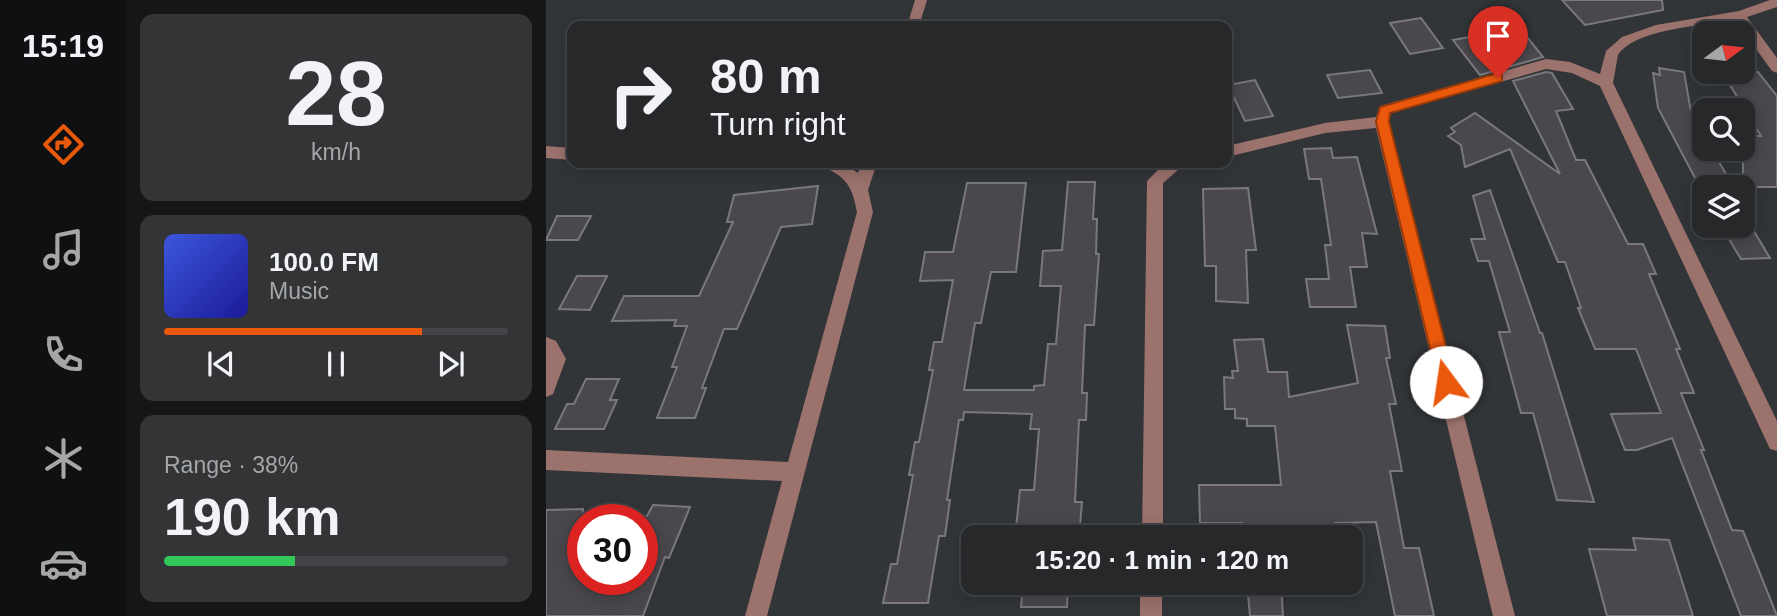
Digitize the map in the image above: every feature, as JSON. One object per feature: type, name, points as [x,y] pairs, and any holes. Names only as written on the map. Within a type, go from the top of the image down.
[{"type":"street","points":[[915,21],[921,0]]},
{"type":"street","points":[[1777,2],[1738,15],[1675,24],[1630,40],[1616,47],[1610,57],[1606,83],[1777,442]]},
{"type":"street","points":[[1738,15],[1777,68]]},
{"type":"street","points":[[1504,616],[1382,122],[1384,110],[1546,64],[1562,64],[1582,70],[1606,83]]},
{"type":"street","points":[[1232,150],[1325,128],[1382,122]]},
{"type":"street","points":[[546,152],[567,154]]},
{"type":"street","points":[[756,616],[865,212],[861,188],[852,174],[840,168]]},
{"type":"street","points":[[861,188],[867,168]]},
{"type":"street","points":[[1152,525],[1155,181],[1169,168]]},
{"type":"street","points":[[546,345],[557,359],[546,388]]},
{"type":"street","points":[[546,460],[795,472]]},
{"type":"street","points":[[1151,595],[1151,616]]},
{"type":"building","points":[[1562,0],[1662,0],[1663,10],[1585,25]]},
{"type":"building","points":[[1421,18],[1443,48],[1410,54],[1390,23]]},
{"type":"building","points":[[1520,28],[1543,57],[1480,75],[1453,40]]},
{"type":"building","points":[[1659,68],[1684,72],[1692,118],[1692,161],[1718,161],[1727,175],[1693,175],[1658,108],[1653,73],[1660,75]]},
{"type":"building","points":[[1370,70],[1382,93],[1338,98],[1327,75]]},
{"type":"building","points":[[1546,72],[1552,73],[1573,109],[1556,111],[1576,160],[1585,160],[1628,244],[1643,244],[1656,274],[1649,274],[1680,349],[1676,349],[1694,393],[1681,393],[1704,450],[1701,450],[1732,530],[1743,531],[1777,616],[1741,616],[1672,438],[1637,450],[1625,450],[1611,414],[1661,413],[1636,349],[1595,349],[1578,308],[1581,308],[1565,262],[1558,262],[1510,149],[1465,167],[1461,145],[1448,136],[1455,132],[1451,128],[1475,113],[1560,174],[1513,81]]},
{"type":"building","points":[[1755,72],[1758,72],[1777,96],[1777,187],[1755,187],[1755,175],[1743,175],[1743,161],[1755,161],[1755,136],[1761,136],[1755,126],[1755,98],[1738,98],[1729,84],[1755,84]]},
{"type":"building","points":[[1255,80],[1273,116],[1245,121],[1232,93],[1232,84]]},
{"type":"building","points":[[1331,148],[1333,158],[1357,157],[1377,234],[1362,233],[1367,267],[1350,267],[1356,307],[1310,307],[1306,279],[1329,279],[1325,245],[1331,245],[1321,179],[1309,179],[1304,149]]},
{"type":"building","points":[[1068,182],[1095,182],[1093,219],[1097,219],[1096,254],[1099,254],[1094,325],[1085,325],[1082,393],[1087,393],[1086,420],[1079,420],[1075,502],[1082,502],[1080,525],[1016,525],[1020,490],[1034,490],[1039,429],[1030,429],[1032,414],[964,412],[963,420],[959,420],[947,500],[950,500],[945,536],[939,536],[928,603],[883,603],[891,564],[897,564],[913,475],[909,475],[915,442],[919,442],[933,370],[929,370],[934,342],[942,342],[953,280],[920,281],[925,252],[953,252],[967,183],[1026,183],[1016,272],[991,272],[981,323],[975,323],[964,390],[1034,390],[1034,386],[1044,385],[1048,344],[1056,344],[1061,286],[1040,286],[1043,251],[1062,250]]},
{"type":"building","points":[[818,186],[812,224],[781,227],[737,329],[724,329],[702,388],[706,388],[695,418],[657,418],[677,367],[672,367],[687,326],[674,326],[676,320],[612,321],[624,296],[699,296],[733,222],[727,222],[734,195]]},
{"type":"building","points":[[1248,188],[1256,250],[1246,250],[1248,303],[1216,301],[1216,266],[1205,266],[1203,189]]},
{"type":"building","points":[[1490,190],[1542,333],[1594,502],[1557,500],[1533,413],[1521,413],[1499,332],[1510,332],[1489,261],[1478,261],[1471,239],[1485,239],[1473,196]]},
{"type":"building","points":[[557,216],[591,216],[578,240],[546,240]]},
{"type":"building","points":[[1755,233],[1770,258],[1741,259],[1729,238],[1755,238]]},
{"type":"building","points":[[577,276],[607,276],[590,310],[559,309]]},
{"type":"building","points":[[1347,325],[1385,326],[1390,358],[1386,358],[1396,404],[1389,404],[1402,471],[1390,471],[1404,548],[1419,548],[1434,616],[1395,616],[1376,522],[1335,525],[1200,523],[1199,485],[1281,485],[1275,426],[1247,426],[1247,419],[1235,418],[1235,409],[1225,409],[1224,377],[1233,378],[1232,371],[1238,371],[1234,340],[1263,339],[1268,372],[1287,372],[1289,397],[1358,383]]},
{"type":"building","points":[[586,379],[619,379],[610,400],[617,400],[604,429],[555,429],[567,404],[574,404]]},
{"type":"building","points":[[658,505],[690,507],[669,558],[665,557],[658,576]]},
{"type":"building","points":[[567,509],[567,595],[651,595],[643,616],[546,616],[546,510]]},
{"type":"building","points":[[1633,538],[1669,540],[1693,616],[1607,616],[1589,549],[1636,550]]},
{"type":"building","points":[[1022,595],[1068,595],[1067,607],[1021,607]]},
{"type":"building","points":[[1248,595],[1282,595],[1283,616],[1250,616]]},
{"type":"route","points":[[1446,382],[1382,122],[1384,110],[1498,78]]}]
